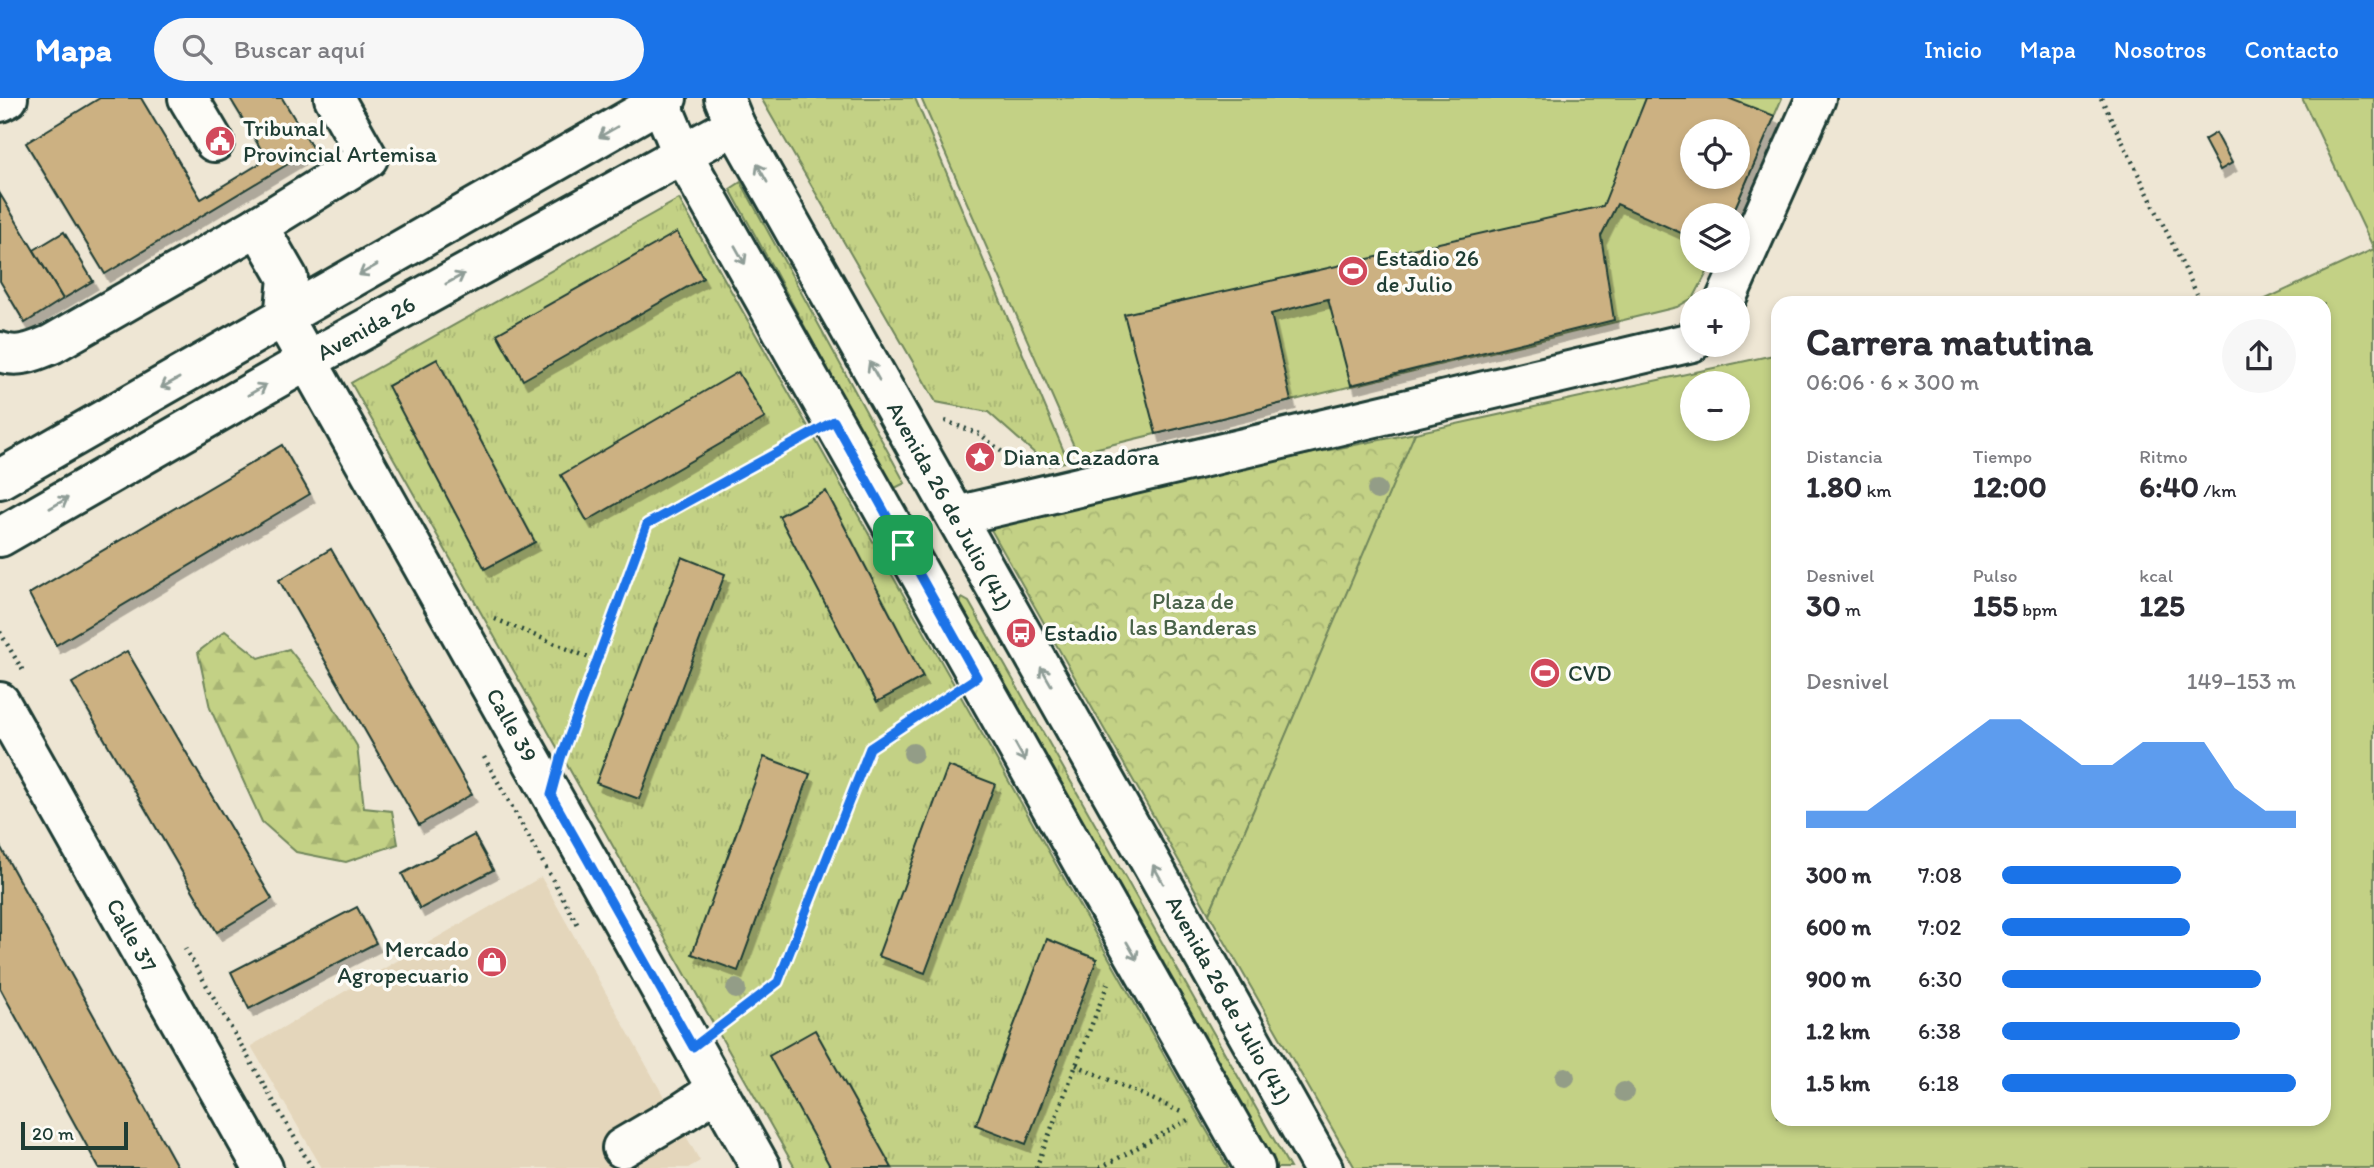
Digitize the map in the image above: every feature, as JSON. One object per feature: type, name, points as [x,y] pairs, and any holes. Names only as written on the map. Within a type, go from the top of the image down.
[{"type":"street","points":[[0,102],[8,98]]},
{"type":"street","points":[[188,98],[214,142]]},
{"type":"street","points":[[0,352],[9,355],[26,354],[52,344],[258,226],[368,158],[334,98]]},
{"type":"street","points":[[1731,287],[1816,98]]},
{"type":"street","points":[[0,479],[284,319],[662,99],[682,153],[1255,1168]]},
{"type":"street","name":"Avenida 26","points":[[0,537],[307,361],[682,153],[730,111]]},
{"type":"street","name":"Avenida 26 de Julio (41)","points":[[730,111],[1324,1168]]},
{"type":"street","points":[[258,226],[288,278],[284,319]]},
{"type":"street","name":"Calle 39","points":[[284,319],[761,1168]]},
{"type":"street","points":[[903,545],[956,516],[1680,345]]},
{"type":"street","name":"Calle 37","points":[[0,702],[263,1168]]},
{"type":"street","points":[[622,1147],[717,1090]]},
{"type":"path","points":[[2101,98],[2197,294]]},
{"type":"path","points":[[938,418],[980,434],[1051,494]]},
{"type":"path","points":[[551,795],[561,758],[647,524],[834,421]]},
{"type":"path","points":[[488,616],[597,661]]},
{"type":"path","points":[[693,1047],[778,982],[870,748],[977,677]]},
{"type":"path","points":[[1036,1168],[1114,968],[1128,944]]},
{"type":"path","points":[[1076,1065],[1193,1117],[1100,1168]]},
{"type":"shaded area","name":"Mercado Agropecuario","points":[[541,877],[700,1161],[688,1168],[322,1168],[251,1046]]},
{"type":"green space","points":[[761,98],[915,98],[1068,461],[1049,466],[988,412],[936,402]]},
{"type":"green space","name":"Estadio 26 de Julio","points":[[921,98],[1782,98],[1750,173],[1750,119],[1680,119],[1680,189],[1743,189],[1737,203],[1680,203],[1680,273],[1707,273],[1699,287],[1680,287],[1680,305],[1077,453]]},
{"type":"green space","points":[[2302,98],[2374,98],[2374,249]]},
{"type":"green space","points":[[741,182],[905,483],[893,489],[730,189]]},
{"type":"green space","points":[[679,199],[1228,1168],[795,1168],[351,383]]},
{"type":"green space","name":"CVD","points":[[2374,249],[2374,1168],[1355,1168],[1209,914],[1415,433],[1680,375],[1680,441],[1750,441],[1750,371],[1700,371],[1771,356],[1771,1126],[2331,1126],[2331,296],[2272,296]]},
{"type":"green space","name":"Plaza de las Banderas","points":[[1415,435],[1209,914],[985,519]]},
{"type":"green space","points":[[962,598],[969,602],[1290,1168],[1276,1168],[959,607]]},
{"type":"green space","points":[[225,631],[259,658],[289,649],[330,701],[357,746],[364,808],[392,811],[398,844],[346,862],[296,852],[262,822],[210,708],[198,652]]},
{"type":"building","points":[[100,98],[141,98],[201,199],[267,159],[230,98],[282,98],[313,149],[105,274],[26,143]]},
{"type":"building","points":[[1646,98],[1728,98],[1775,116],[1750,174],[1750,119],[1680,119],[1680,189],[1743,189],[1737,203],[1680,203],[1680,233],[1617,204],[1601,236],[1614,320],[1351,385],[1328,299],[1271,314],[1291,401],[1156,434],[1124,314],[1603,206]]},
{"type":"building","points":[[2216,133],[2232,163],[2220,170],[2204,140]]},
{"type":"building","points":[[0,194],[63,299],[25,323],[0,281]]},
{"type":"building","points":[[64,232],[93,281],[63,299],[34,250]]},
{"type":"building","points":[[677,232],[703,278],[523,380],[497,334]]},
{"type":"building","points":[[437,359],[535,542],[485,569],[388,386]]},
{"type":"building","points":[[738,372],[765,418],[587,521],[561,475]]},
{"type":"building","points":[[282,445],[310,494],[56,645],[29,594]]},
{"type":"building","points":[[826,491],[923,677],[877,702],[779,516]]},
{"type":"building","points":[[331,549],[472,794],[419,825],[279,580]]},
{"type":"building","points":[[682,557],[725,574],[639,799],[596,783]]},
{"type":"building","points":[[127,651],[272,899],[217,932],[72,683]]},
{"type":"building","points":[[764,757],[810,774],[738,971],[692,954]]},
{"type":"building","points":[[948,766],[995,784],[925,973],[878,956]]},
{"type":"building","points":[[474,835],[493,870],[420,909],[402,874]]},
{"type":"building","points":[[0,846],[178,1168],[99,1168],[0,988]]},
{"type":"building","points":[[357,907],[376,943],[249,1009],[231,972]]},
{"type":"building","points":[[1047,939],[1097,959],[1026,1144],[976,1125]]},
{"type":"building","points":[[815,1030],[892,1168],[831,1168],[769,1056]]},
{"type":"place","name":"Tribunal Provincial Artemisa","points":[[220,141]]},
{"type":"place","name":"Estadio 26 de Julio","points":[[1353,271]]},
{"type":"place","name":"Diana Cazadora","points":[[980,457]]},
{"type":"place","name":"Estadio","points":[[1021,633]]},
{"type":"place","name":"CVD","points":[[1545,673]]},
{"type":"place","name":"Mercado Agropecuario","points":[[492,962]]},
{"type":"route","points":[[834,421],[903,545],[977,677],[870,748],[778,982],[693,1047],[551,795],[561,758],[647,524],[834,421]]}]
